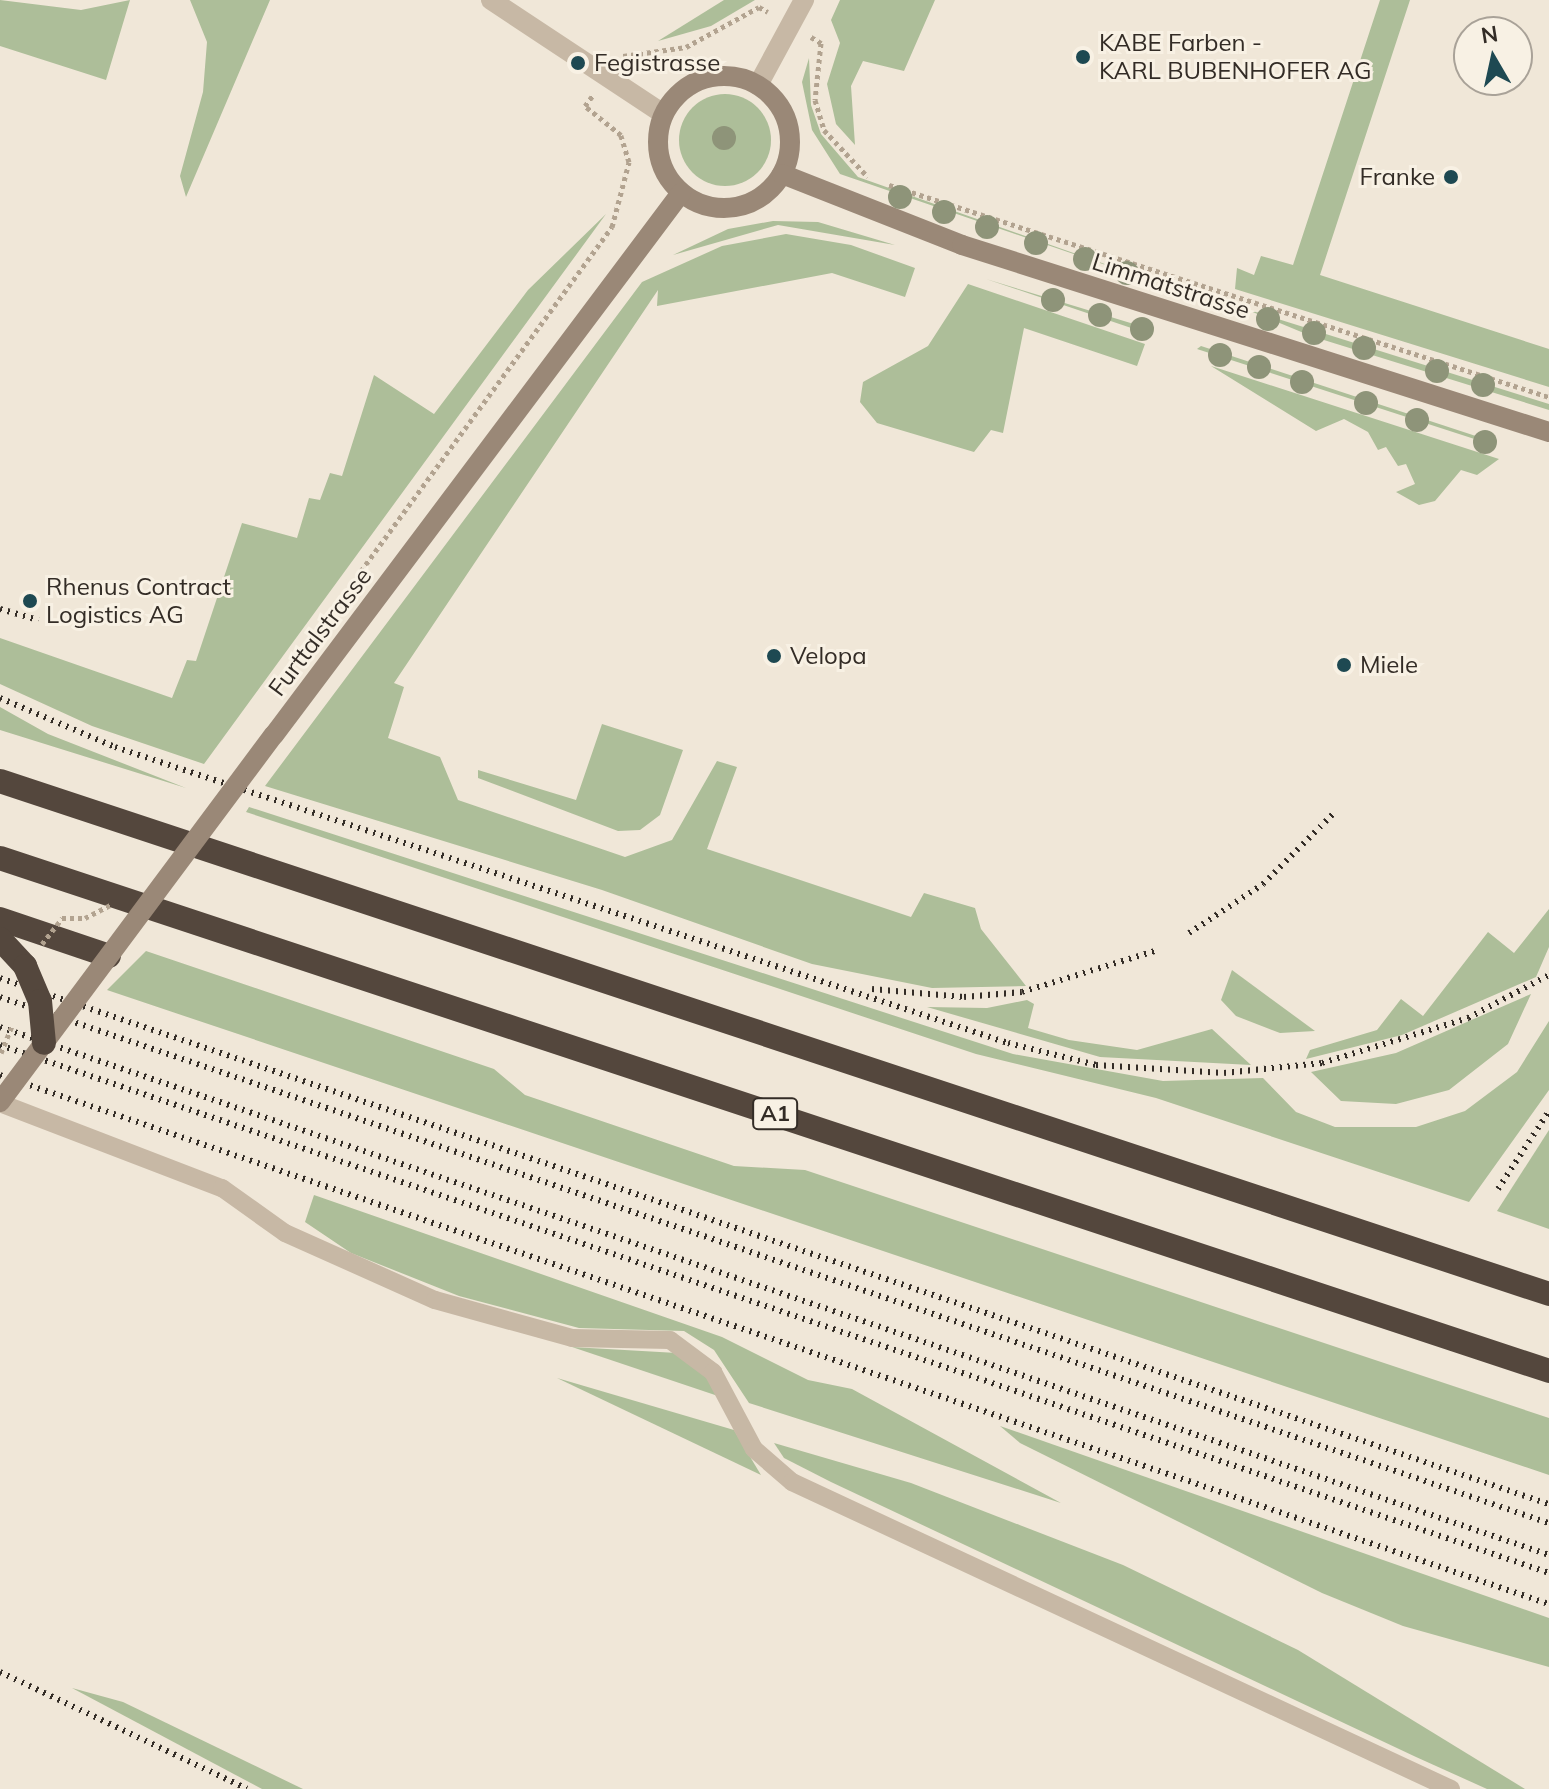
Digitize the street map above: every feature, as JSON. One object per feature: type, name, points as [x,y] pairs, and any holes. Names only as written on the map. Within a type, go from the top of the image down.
[{"type":"highway","points":[[0,781],[1549,1294]]},
{"type":"highway","name":"A1","points":[[0,858],[1549,1371]]},
{"type":"highway","points":[[0,919],[109,956]]},
{"type":"highway","points":[[0,939],[25,966],[40,1001],[44,1043]]},
{"type":"main road","points":[[705,79],[758,85],[785,115],[789,155],[782,174],[767,192],[736,206],[701,204],[681,193],[659,154],[663,114],[676,96],[705,79]]},
{"type":"main road","name":"Limmatstrasse","points":[[782,174],[962,245],[1549,432]]},
{"type":"main road","name":"Furttalstrasse","points":[[0,1102],[681,193]]},
{"type":"street","points":[[491,0],[663,114]]},
{"type":"street","points":[[758,85],[804,0]]},
{"type":"lane","points":[[0,1102],[222,1188],[285,1233],[435,1300],[572,1338],[670,1340],[713,1372],[754,1449],[792,1482],[1451,1789]]},
{"type":"path","points":[[622,56],[686,47],[759,7]]},
{"type":"path","points":[[821,43],[815,100],[824,130],[869,178],[1549,397]]},
{"type":"path","points":[[350,586],[612,227],[630,183],[628,154],[621,135],[585,106]]},
{"type":"path","points":[[62,918],[85,918],[118,895]]},
{"type":"path","points":[[0,1054],[13,1011]]},
{"type":"green space","points":[[0,0],[81,10],[130,0],[106,80],[0,46]]},
{"type":"green space","points":[[190,0],[270,0],[186,197],[180,176],[203,92],[207,42]]},
{"type":"green space","points":[[724,0],[755,0],[711,26],[658,41]]},
{"type":"green space","points":[[840,0],[935,0],[904,71],[863,61],[851,86],[855,145],[836,124],[827,84],[840,43],[831,20]]},
{"type":"green space","points":[[1380,0],[1410,0],[1320,275],[1549,349],[1549,387],[1235,289],[1237,268],[1254,275],[1261,256],[1293,265]]},
{"type":"green space","points":[[809,58],[811,105],[821,134],[858,177],[1170,287],[840,174],[812,130],[802,82]]},
{"type":"green space","points":[[725,94],[743,97],[758,107],[768,122],[771,140],[768,158],[758,173],[743,183],[725,186],[707,183],[692,173],[682,158],[679,140],[682,122],[692,107],[707,97]]},
{"type":"green space","points":[[606,214],[204,764],[92,726],[0,684],[0,638],[172,698],[187,660],[196,661],[242,523],[297,538],[309,498],[320,500],[330,473],[342,476],[374,375],[434,414],[528,290]]},
{"type":"green space","points":[[773,221],[818,222],[895,245],[778,225],[673,255],[728,229]]},
{"type":"green space","points":[[786,234],[851,245],[915,268],[905,297],[832,273],[657,306],[658,290],[394,683],[404,687],[388,738],[440,757],[458,800],[625,857],[672,840],[717,761],[737,767],[707,849],[911,917],[924,893],[975,908],[981,929],[1026,986],[932,988],[812,964],[602,890],[265,786],[642,282],[722,246]]},
{"type":"green space","points":[[986,279],[1147,328],[1149,334]]},
{"type":"green space","points":[[968,284],[1145,344],[1137,366],[1024,328],[1003,433],[991,430],[974,452],[877,423],[860,402],[863,382],[928,346]]},
{"type":"green space","points":[[1243,308],[1549,404],[1549,410],[1311,336]]},
{"type":"green space","points":[[1201,346],[1491,441],[1493,445],[1197,349]]},
{"type":"green space","points":[[1211,366],[1499,459],[1477,475],[1461,470],[1435,501],[1419,505],[1396,492],[1415,484],[1406,464],[1398,466],[1386,447],[1378,450],[1368,432],[1344,419],[1316,431]]},
{"type":"green space","points":[[0,707],[48,734],[186,788],[0,730]]},
{"type":"green space","points":[[602,724],[683,750],[660,815],[640,830],[618,831],[478,778],[478,770],[576,800]]},
{"type":"green space","points":[[249,807],[1013,1054],[1163,1081],[1263,1078],[1296,1112],[1335,1127],[1416,1127],[1465,1111],[1517,1072],[1549,1021],[1549,1090],[1469,1202],[1156,1098],[976,1054],[246,812]]},
{"type":"green space","points":[[1549,909],[1549,947],[1536,977],[1402,1035],[1306,1059],[1310,1050],[1377,1030],[1401,999],[1423,1016],[1488,932],[1514,953]]},
{"type":"green space","points":[[146,951],[494,1069],[525,1095],[734,1166],[805,1170],[1549,1418],[1549,1475],[107,990]]},
{"type":"green space","points":[[1232,970],[1315,1031],[1280,1033],[1236,1016],[1221,1000]]},
{"type":"green space","points":[[1531,994],[1508,1044],[1449,1090],[1396,1104],[1341,1101],[1311,1072],[1396,1053]]},
{"type":"green space","points":[[1027,1000],[1034,1004],[1028,1028],[1069,1040],[1137,1050],[1212,1029],[1251,1065],[1100,1057],[927,1007],[987,1008]]},
{"type":"green space","points":[[1549,1130],[1549,1229],[1497,1211]]},
{"type":"green space","points":[[314,1195],[722,1337],[808,1380],[852,1389],[1061,1503],[749,1403],[714,1350],[684,1331],[579,1328],[459,1296],[351,1253],[305,1222]]},
{"type":"green space","points":[[572,1347],[677,1353],[707,1375],[718,1396]]},
{"type":"green space","points":[[557,1378],[734,1430],[761,1475]]},
{"type":"green space","points":[[1000,1426],[1549,1618],[1549,1667],[1403,1626],[1322,1593],[1020,1443]]},
{"type":"green space","points":[[774,1443],[911,1483],[1123,1565],[1298,1650],[1525,1789],[1487,1789],[1416,1757],[831,1482],[784,1458]]},
{"type":"green space","points":[[72,1688],[123,1702],[303,1789],[262,1789]]},
{"type":"railway","points":[[0,609],[38,620]]},
{"type":"railway","points":[[0,698],[115,747],[1008,1043],[1096,1065],[1224,1073],[1322,1063],[1468,1018],[1549,975]]},
{"type":"railway","points":[[1189,933],[1263,884],[1336,811]]},
{"type":"railway","points":[[872,989],[964,997],[1022,992],[1158,950]]},
{"type":"railway","points":[[0,978],[1549,1504]]},
{"type":"railway","points":[[0,997],[1549,1523]]},
{"type":"railway","points":[[0,1027],[1549,1555]]},
{"type":"railway","points":[[0,1045],[1549,1573]]},
{"type":"railway","points":[[0,1075],[1549,1604]]},
{"type":"railway","points":[[1498,1189],[1549,1111]]},
{"type":"railway","points":[[0,1672],[247,1789]]},
{"type":"place","name":"KABE Farben - KARL BUBENHOFER AG","points":[[1083,57]]},
{"type":"place","name":"Fegistrasse","points":[[578,63]]},
{"type":"place","name":"Franke","points":[[1451,177]]},
{"type":"place","name":"Rhenus Contract Logistics AG","points":[[30,601]]},
{"type":"place","name":"Velopa","points":[[774,656]]},
{"type":"place","name":"Miele","points":[[1344,665]]}]
